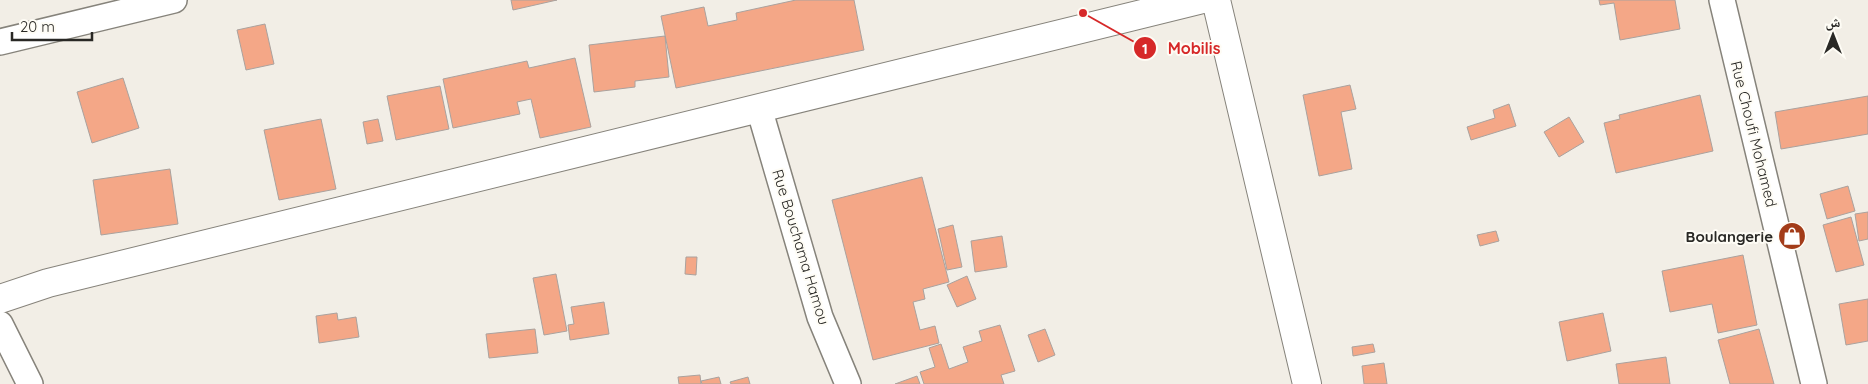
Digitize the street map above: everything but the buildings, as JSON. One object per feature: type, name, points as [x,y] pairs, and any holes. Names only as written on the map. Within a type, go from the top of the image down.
[{"type":"main road","points":[[0,299],[48,283],[1199,0]]},
{"type":"main road","points":[[1216,0],[1306,384]]},
{"type":"street","points":[[0,42],[174,0]]},
{"type":"street","name":"Rue Choufi Mohamed","points":[[1722,0],[1814,384]]},
{"type":"street","name":"Rue Bouchama Hamou","points":[[759,108],[820,317],[848,384]]},
{"type":"street","points":[[0,324],[30,384]]},
{"type":"place","name":"Mobilis","points":[[1083,13]]},
{"type":"place","name":"Boulangerie","points":[[1792,236]]}]
